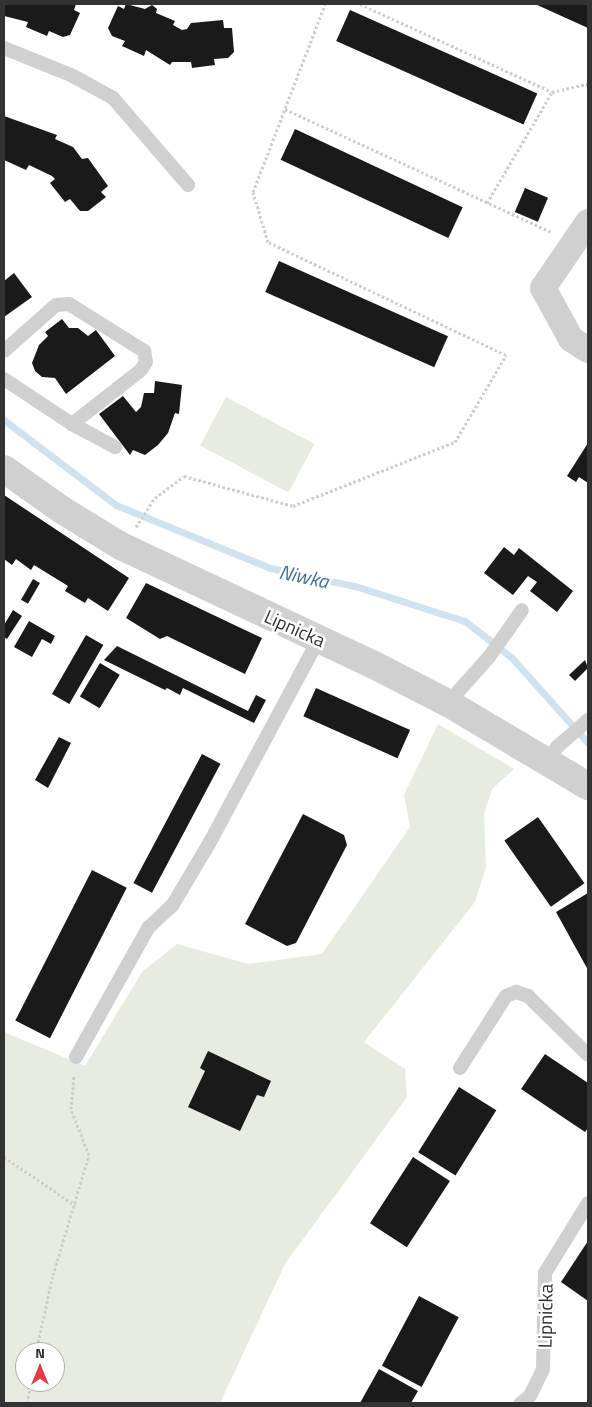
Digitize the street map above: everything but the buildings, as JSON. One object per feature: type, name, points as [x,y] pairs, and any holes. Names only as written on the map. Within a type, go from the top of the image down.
[{"type":"street","points":[[581,233],[543,288],[571,339],[588,350]]},
{"type":"street","name":"Lipnicka","points":[[4,469],[62,510],[122,546],[319,639],[448,703],[588,786]]},
{"type":"lane","points":[[4,48],[73,76],[113,98],[188,185]]},
{"type":"lane","points":[[4,351],[56,305],[69,304],[144,351],[146,362],[141,370],[72,424]]},
{"type":"lane","points":[[4,379],[72,424],[115,447]]},
{"type":"lane","points":[[448,703],[489,657],[508,633],[522,610]]},
{"type":"lane","points":[[76,1057],[148,928],[172,906],[210,842],[319,639]]},
{"type":"lane","points":[[547,761],[566,738],[588,720]]},
{"type":"lane","points":[[460,1068],[506,996],[516,992],[528,996],[588,1055]]},
{"type":"lane","name":"Lipnicka","points":[[521,1403],[530,1396],[543,1368],[545,1273],[588,1203]]},
{"type":"path","points":[[132,532],[155,498],[184,476],[293,506],[455,442],[506,355],[268,242],[253,192],[325,4]]},
{"type":"path","points":[[360,4],[552,92],[588,84]]},
{"type":"path","points":[[487,203],[552,92]]},
{"type":"path","points":[[285,109],[487,203],[581,233]]},
{"type":"path","points":[[38,1342],[53,1275],[89,1155],[71,1109],[76,1057]]},
{"type":"path","points":[[4,1157],[75,1204]]},
{"type":"shaded area","points":[[226,397],[314,444],[288,493],[200,446]]},
{"type":"shaded area","points":[[438,724],[514,769],[492,789],[484,813],[486,868],[475,902],[364,1042],[405,1069],[407,1097],[285,1264],[220,1403],[4,1403],[4,1032],[85,1066],[142,972],[177,944],[248,964],[322,954],[410,827],[404,795]]},
{"type":"waterway","name":"Niwka","points":[[4,420],[116,505],[270,568],[355,586],[465,621],[512,658],[588,743]]}]
